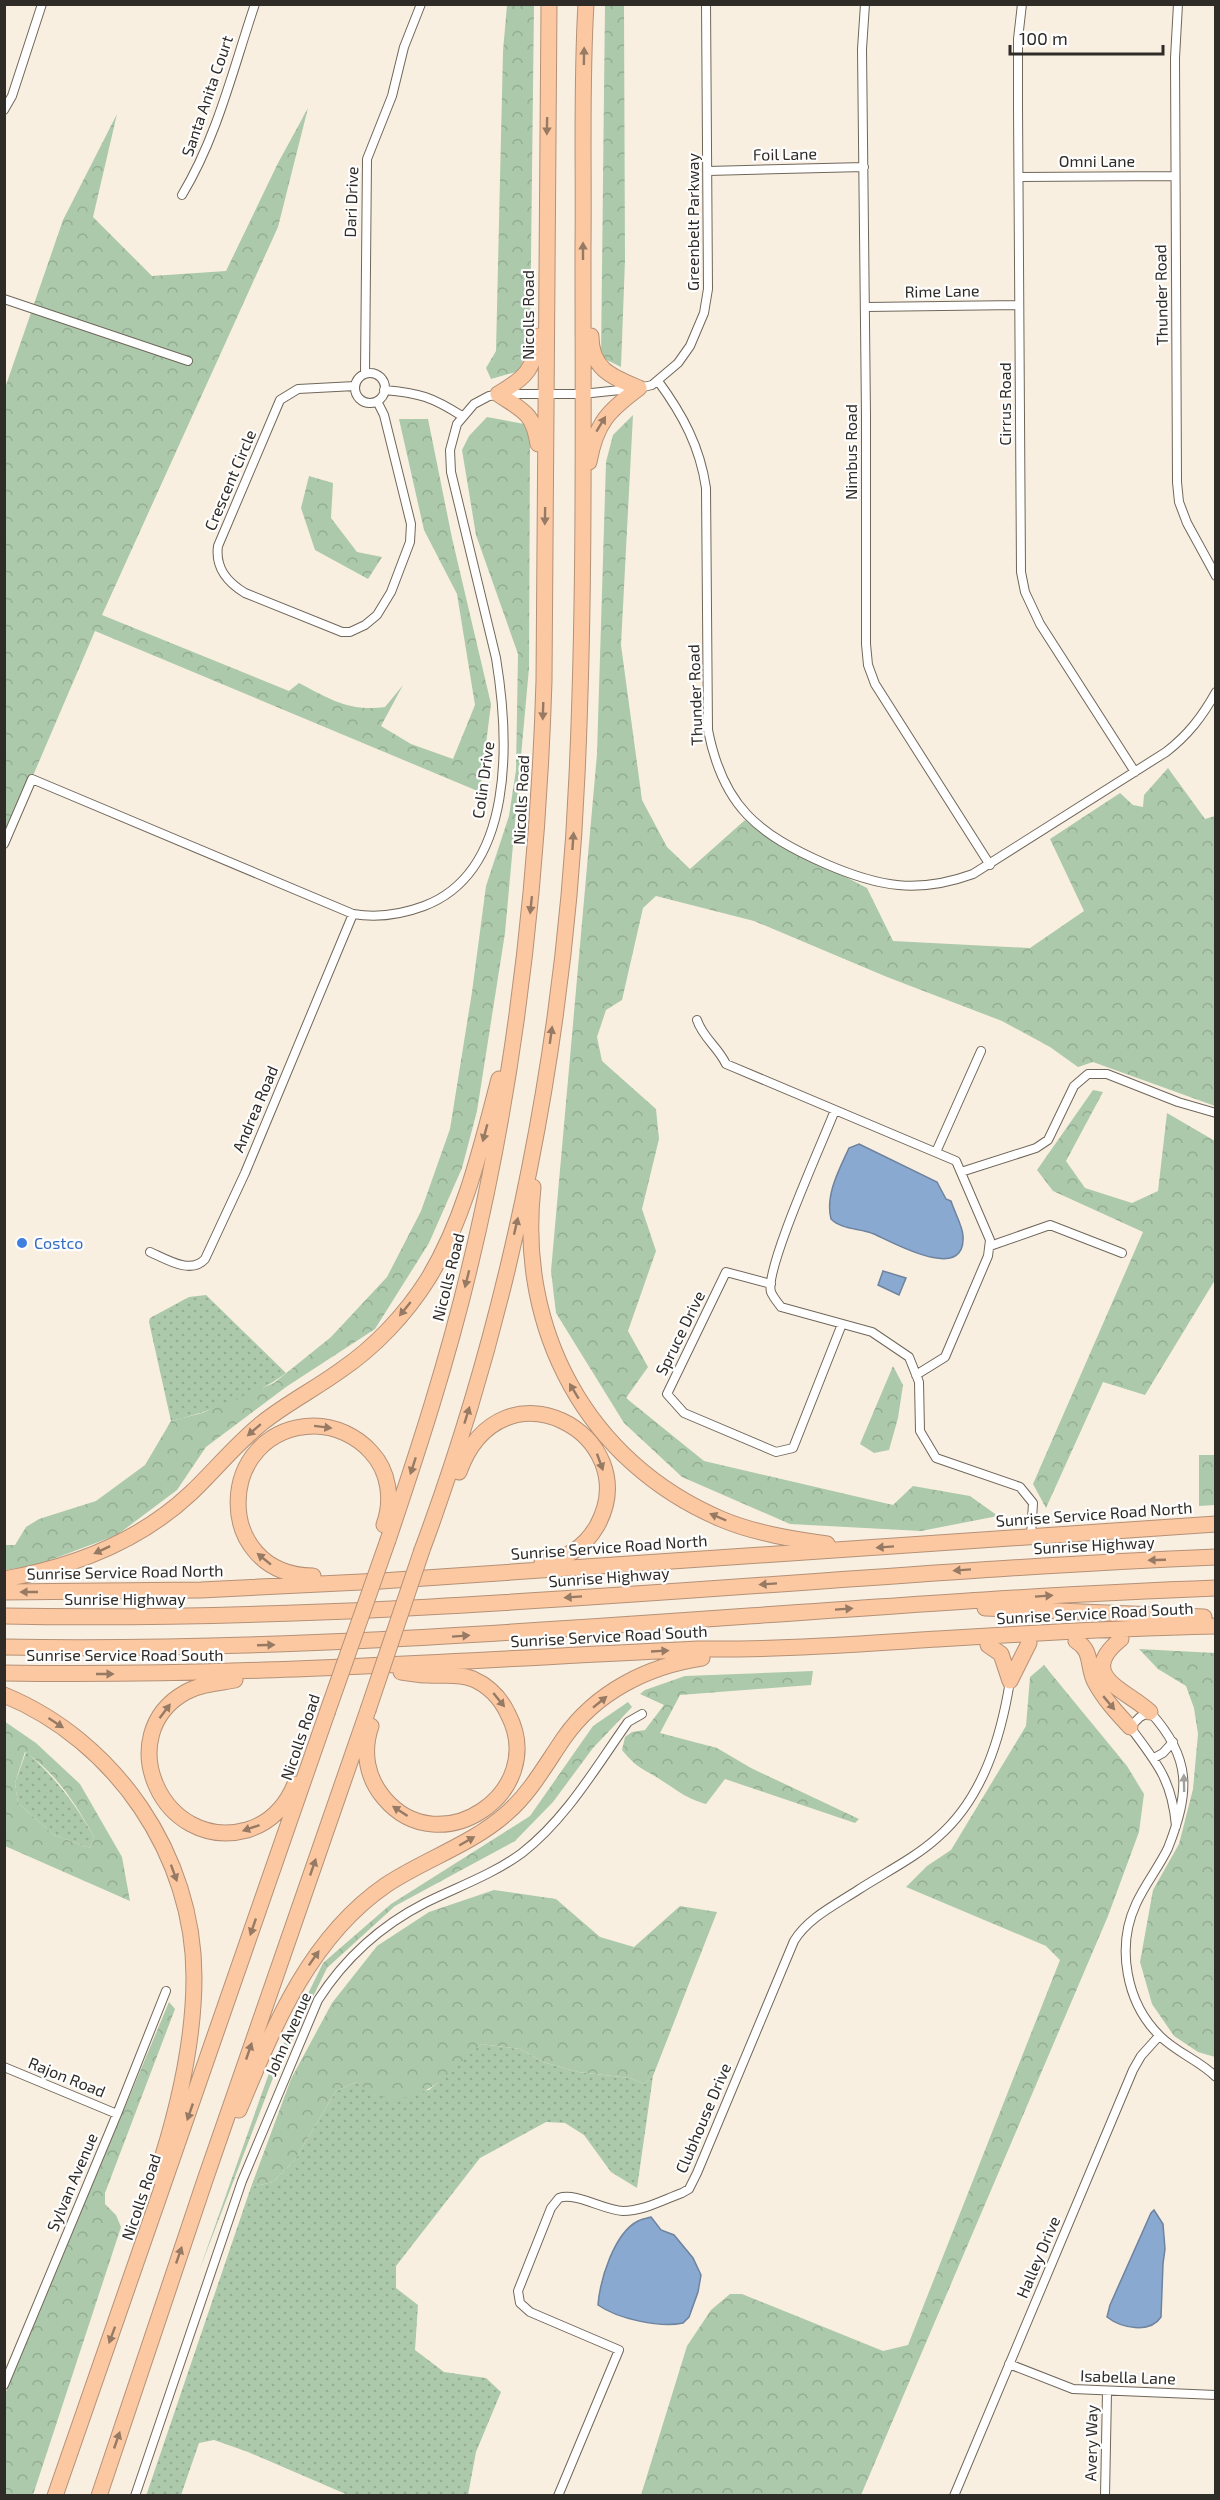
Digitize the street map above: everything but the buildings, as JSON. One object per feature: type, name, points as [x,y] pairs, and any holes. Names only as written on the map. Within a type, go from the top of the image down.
[{"type":"highway","name":"Nicolls Road","points":[[55,2496],[369,1594],[384,1539],[440,1379],[469,1270],[495,1150],[518,1016],[531,906],[540,793],[544,681],[549,4]]},
{"type":"highway","points":[[99,2496],[205,2180],[372,1712],[386,1659],[475,1389],[517,1224],[538,1113],[563,946],[574,834],[580,700],[586,4]]},
{"type":"highway","points":[[582,500],[596,431],[613,408],[639,388],[609,374],[595,359],[591,346],[583,282]]},
{"type":"highway","points":[[545,481],[536,427],[526,414],[498,394],[522,378],[533,364],[546,292]]},
{"type":"highway","points":[[4,1579],[43,1571],[82,1559],[119,1542],[154,1521],[190,1494],[261,1423],[344,1369],[389,1328],[427,1280],[459,1217],[518,1016]]},
{"type":"highway","points":[[538,1113],[530,1220],[534,1280],[551,1344],[582,1404],[610,1440],[641,1470],[700,1509],[763,1533],[856,1549]]},
{"type":"highway","points":[[432,1523],[455,1482],[472,1444],[478,1435],[495,1423],[526,1413],[548,1415],[577,1429],[592,1445],[603,1467],[606,1499],[600,1521],[588,1540],[572,1553],[552,1562],[471,1575]]},
{"type":"highway","points":[[381,1581],[291,1574],[262,1558],[248,1542],[239,1520],[239,1486],[248,1464],[262,1445],[294,1428],[320,1426],[347,1433],[370,1450],[384,1472],[388,1485],[384,1539]]},
{"type":"highway","name":"Sunrise Service Road North","points":[[4,1592],[201,1590],[381,1581],[1215,1524]]},
{"type":"highway","name":"Sunrise Highway","points":[[4,1616],[175,1617],[396,1609],[1007,1567],[1215,1557]]},
{"type":"highway","points":[[4,1647],[196,1647],[376,1641],[922,1604],[1215,1588]]},
{"type":"highway","points":[[922,1604],[1215,1617]]},
{"type":"highway","name":"Sunrise Service Road South","points":[[4,1672],[139,1674],[285,1671],[698,1649],[753,1650],[1215,1626]]},
{"type":"highway","points":[[882,1644],[934,1647],[988,1645],[1120,1639],[1215,1631]]},
{"type":"highway","points":[[1120,1639],[1105,1657],[1105,1676],[1111,1685],[1138,1701],[1150,1712]]},
{"type":"highway","points":[[1076,1641],[1088,1654],[1093,1680],[1130,1727]]},
{"type":"highway","points":[[1010,1681],[1029,1643]]},
{"type":"highway","points":[[988,1645],[1001,1654],[1010,1681]]},
{"type":"highway","points":[[205,2180],[236,2116],[267,2043],[298,1982],[323,1945],[352,1913],[403,1874],[470,1840],[507,1813],[529,1789],[573,1726],[618,1688],[644,1673],[671,1664],[753,1650]]},
{"type":"highway","points":[[365,1667],[428,1675],[456,1675],[473,1679],[488,1688],[507,1711],[517,1738],[516,1758],[507,1785],[489,1808],[463,1820],[435,1824],[405,1815],[387,1802],[374,1784],[370,1773],[367,1744],[372,1712]]},
{"type":"highway","points":[[285,1671],[194,1688],[184,1693],[166,1709],[154,1730],[149,1753],[159,1794],[173,1812],[192,1826],[213,1832],[240,1832],[261,1825],[277,1812],[289,1797],[327,1713]]},
{"type":"highway","points":[[4,1695],[23,1703],[60,1725],[94,1751],[123,1781],[147,1816],[165,1851],[187,1914],[194,1977],[192,2014],[183,2072],[170,2130],[144,2215],[123,2304]]},
{"type":"street","points":[[4,110],[12,96],[42,4]]},
{"type":"street","name":"Santa Anita Court","points":[[182,195],[198,169],[207,146],[255,4]]},
{"type":"street","name":"Dari Drive","points":[[365,374],[367,159],[392,96],[404,47],[421,4]]},
{"type":"street","name":"Greenbelt Parkway","points":[[546,394],[582,394],[639,388],[658,381],[678,363],[690,346],[705,313],[708,289],[706,4]]},
{"type":"street","name":"Nimbus Road","points":[[865,4],[862,49],[868,665],[875,684],[990,864]]},
{"type":"street","name":"Cirrus Road","points":[[1022,4],[1018,39],[1019,305],[1021,550],[1025,592],[1040,624],[1135,772]]},
{"type":"street","name":"Thunder Road","points":[[1178,4],[1174,176],[1176,437],[1179,502],[1187,523],[1215,576]]},
{"type":"street","name":"Foil Lane","points":[[708,171],[864,167]]},
{"type":"street","name":"Omni Lane","points":[[1020,177],[1174,176]]},
{"type":"street","points":[[4,299],[188,361]]},
{"type":"street","name":"Rime Lane","points":[[866,307],[1019,305]]},
{"type":"street","points":[[365,374],[379,377],[384,383],[384,390],[377,401],[371,403],[361,400],[355,386],[359,378],[365,374]]},
{"type":"street","name":"Thunder Road","points":[[658,381],[688,427],[704,474],[707,505],[708,730],[721,775],[732,795],[748,816],[769,835],[795,851],[870,881],[897,887],[925,887],[953,882],[990,864],[1166,753],[1187,735],[1203,714],[1215,692]]},
{"type":"street","name":"Crescent Circle","points":[[355,386],[298,389],[280,400],[218,546],[218,564],[232,585],[245,593],[342,632],[351,632],[365,625],[377,615],[391,592],[412,533],[384,415],[377,401]]},
{"type":"street","points":[[384,390],[418,394],[436,399],[462,416],[482,399],[498,394],[546,394]]},
{"type":"street","name":"Colin Drive","points":[[4,844],[32,779],[352,914],[368,917],[396,914],[432,903],[448,894],[469,873],[479,858],[489,835],[497,806],[504,741],[501,687],[491,634],[451,472],[451,440],[462,416]]},
{"type":"street","name":"Andrea Road","points":[[150,1252],[187,1266],[197,1265],[205,1259],[245,1173],[352,914]]},
{"type":"street","points":[[697,1020],[701,1034],[726,1064],[957,1161],[990,1240],[988,1257],[945,1357],[916,1375]]},
{"type":"street","points":[[936,1152],[981,1051]]},
{"type":"street","points":[[961,1172],[1036,1148],[1048,1140],[1074,1086],[1083,1077],[1094,1073],[1107,1074],[1178,1102],[1215,1113]]},
{"type":"street","points":[[835,1110],[787,1229],[771,1277],[771,1292],[781,1307],[872,1332],[909,1357],[919,1382],[920,1431],[936,1458],[1020,1487],[1033,1503],[1031,1536]]},
{"type":"street","points":[[990,1246],[1050,1224],[1122,1253]]},
{"type":"street","name":"Spruce Drive","points":[[771,1284],[726,1272],[667,1394],[684,1413],[776,1452],[794,1448],[842,1324]]},
{"type":"street","name":"Clubhouse Drive","points":[[558,2496],[619,2350],[530,2312],[520,2303],[518,2291],[551,2208],[559,2198],[569,2196],[610,2209],[632,2210],[682,2193],[688,2188],[702,2162],[787,1953],[798,1935],[809,1922],[928,1846],[954,1822],[974,1794],[989,1762],[1004,1715],[1010,1681]]},
{"type":"street","points":[[1176,1826],[1172,1795],[1154,1758],[1130,1727],[1140,1717],[1150,1712],[1173,1742],[1181,1759],[1185,1785],[1176,1826],[1163,1858],[1136,1904],[1125,1943],[1126,1966],[1141,2012],[1159,2036],[1199,2063],[1215,2077]]},
{"type":"street","name":"John Avenue","points":[[135,2496],[242,2181],[318,2000],[333,1976],[359,1949],[403,1915],[496,1870],[522,1853],[563,1812],[628,1722],[642,1714]]},
{"type":"street","points":[[1154,1758],[1163,1753],[1173,1742]]},
{"type":"street","name":"Sylvan Avenue","points":[[4,2385],[166,1991]]},
{"type":"street","name":"Halley Drive","points":[[954,2496],[1133,2070],[1141,2056],[1159,2036]]},
{"type":"street","name":"Rajon Road","points":[[4,2067],[117,2114]]},
{"type":"street","name":"Isabella Lane","points":[[1009,2364],[1060,2386],[1079,2390],[1215,2395]]},
{"type":"street","name":"Avery Way","points":[[1105,2496],[1107,2392]]},
{"type":"green space","points":[[507,5],[534,5],[530,342],[519,371],[491,379],[486,368],[496,351],[503,51]]},
{"type":"green space","points":[[605,5],[624,5],[625,260],[621,367],[601,357]]},
{"type":"green space","points":[[308,108],[278,227],[102,615],[289,691],[299,683],[330,699],[350,706],[385,707],[403,685],[381,726],[411,744],[453,759],[475,705],[457,594],[424,530],[399,419],[428,419],[452,538],[491,704],[480,792],[95,631],[5,841],[5,388],[63,220],[117,114],[93,217],[152,276],[226,271],[278,163]]},
{"type":"green space","points":[[633,415],[621,645],[642,800],[667,847],[690,869],[745,820],[761,833],[867,888],[893,941],[1030,948],[1084,911],[1050,839],[1120,793],[1133,805],[1143,807],[1144,795],[1168,768],[1205,819],[1215,816],[1215,1106],[1093,1062],[1078,1067],[1050,1047],[1002,1021],[887,977],[754,921],[656,896],[643,908],[622,1000],[606,1010],[597,1037],[602,1061],[656,1109],[659,1139],[642,1209],[656,1251],[628,1331],[648,1367],[626,1398],[704,1461],[893,1505],[913,1486],[970,1496],[998,1516],[921,1531],[790,1524],[682,1477],[624,1423],[556,1313],[551,1271],[597,754],[606,462],[613,435]]},
{"type":"green space","points":[[487,417],[524,424],[530,438],[529,668],[505,933],[477,1111],[462,1168],[429,1243],[375,1329],[286,1387],[206,1447],[177,1490],[117,1535],[37,1565],[5,1570],[5,1545],[15,1545],[26,1527],[39,1519],[96,1501],[145,1465],[171,1421],[202,1413],[274,1383],[331,1337],[387,1277],[421,1211],[450,1129],[486,886],[509,816],[516,770],[518,654],[476,535],[462,450],[469,436]]},
{"type":"green space","points":[[309,476],[333,483],[331,518],[357,552],[382,557],[368,579],[315,550],[301,508]]},
{"type":"green space","points":[[1093,1090],[1103,1092],[1066,1161],[1085,1188],[1132,1203],[1158,1191],[1167,1113],[1215,1141],[1215,1280],[1145,1395],[1103,1382],[1046,1508],[1033,1484],[1143,1232],[1053,1191],[1037,1170]]},
{"type":"green space","points":[[206,1295],[286,1373],[261,1389],[231,1402],[171,1421],[150,1318],[189,1297]]},
{"type":"green space","points":[[893,1366],[903,1385],[898,1418],[889,1450],[874,1453],[860,1444]]},
{"type":"green space","points":[[1199,1455],[1215,1455],[1215,1505],[1199,1506]]},
{"type":"green space","points":[[1139,1649],[1215,1653],[1215,2057],[1198,2052],[1174,2036],[1152,2004],[1140,1962],[1153,1890],[1179,1844],[1193,1789],[1198,1734],[1194,1708],[1186,1686],[1158,1669]]},
{"type":"green space","points":[[1044,1665],[1127,1766],[1144,1794],[1139,1832],[1108,1916],[861,2495],[641,2495],[687,2346],[711,2310],[730,2294],[742,2294],[883,2351],[908,2345],[1060,1960],[1046,1946],[906,1887],[927,1866],[951,1850],[1026,1726],[1030,1677]]},
{"type":"green space","points":[[813,1671],[811,1685],[680,1695],[660,1733],[717,1748],[751,1768],[859,1819],[855,1823],[725,1779],[706,1804],[693,1800],[642,1769],[622,1750],[625,1737],[632,1732],[645,1730],[664,1705],[640,1694],[645,1690],[685,1676]]},
{"type":"green space","points":[[628,1702],[632,1707],[593,1748],[553,1802],[515,1841],[395,1906],[327,1968],[273,2078],[199,2271],[268,2076],[323,1963],[391,1904],[530,1816],[593,1726]]},
{"type":"green space","points":[[4,1721],[36,1743],[80,1784],[122,1857],[130,1901],[5,1846]],"holes":[[[25,1752],[56,1779],[80,1813],[94,1837],[90,1848],[54,1835],[18,1803],[15,1783]]]},
{"type":"green space","points":[[26,1752],[64,1791],[79,1813],[94,1837],[90,1848],[54,1835],[18,1803],[15,1783]]},
{"type":"green space","points":[[494,1890],[556,1899],[600,1937],[634,1947],[680,1906],[717,1912],[653,2076],[644,2084],[630,2078],[578,2072],[543,2062],[520,2049],[481,2044],[446,2076],[421,2093],[392,2098],[376,2095],[356,2082],[336,2091],[294,2161],[273,2182],[251,2187],[291,2079],[332,2003],[377,1946],[429,1912]]},
{"type":"green space","points":[[169,2002],[175,2009],[105,2193],[105,2204],[116,2215],[121,2227],[33,2495],[5,2496],[5,2394]]},
{"type":"green space","points":[[481,2044],[520,2049],[543,2062],[578,2072],[630,2078],[644,2084],[653,2076],[637,2188],[611,2172],[584,2135],[565,2123],[546,2122],[480,2158],[396,2266],[396,2288],[418,2305],[415,2350],[444,2372],[486,2378],[501,2392],[476,2452],[468,2495],[348,2495],[248,2452],[214,2440],[199,2443],[181,2495],[146,2496],[251,2187],[273,2182],[294,2161],[336,2091],[356,2082],[376,2095],[429,2090]]},
{"type":"water","points":[[859,1144],[937,1182],[946,1199],[951,1201],[963,1232],[961,1250],[953,1257],[941,1259],[926,1256],[869,1232],[840,1225],[831,1219],[831,1192],[837,1174],[849,1148]]},
{"type":"water","points":[[883,1271],[906,1278],[899,1295],[878,1285]]},
{"type":"water","points":[[1154,2210],[1163,2224],[1165,2249],[1161,2317],[1150,2326],[1135,2328],[1107,2317],[1110,2305]]},
{"type":"water","points":[[651,2217],[661,2230],[674,2235],[693,2258],[701,2275],[689,2317],[683,2323],[663,2324],[639,2321],[616,2314],[598,2305],[605,2271],[615,2246],[629,2227]]},
{"type":"place","name":"Costco","points":[[22,1243]]}]
